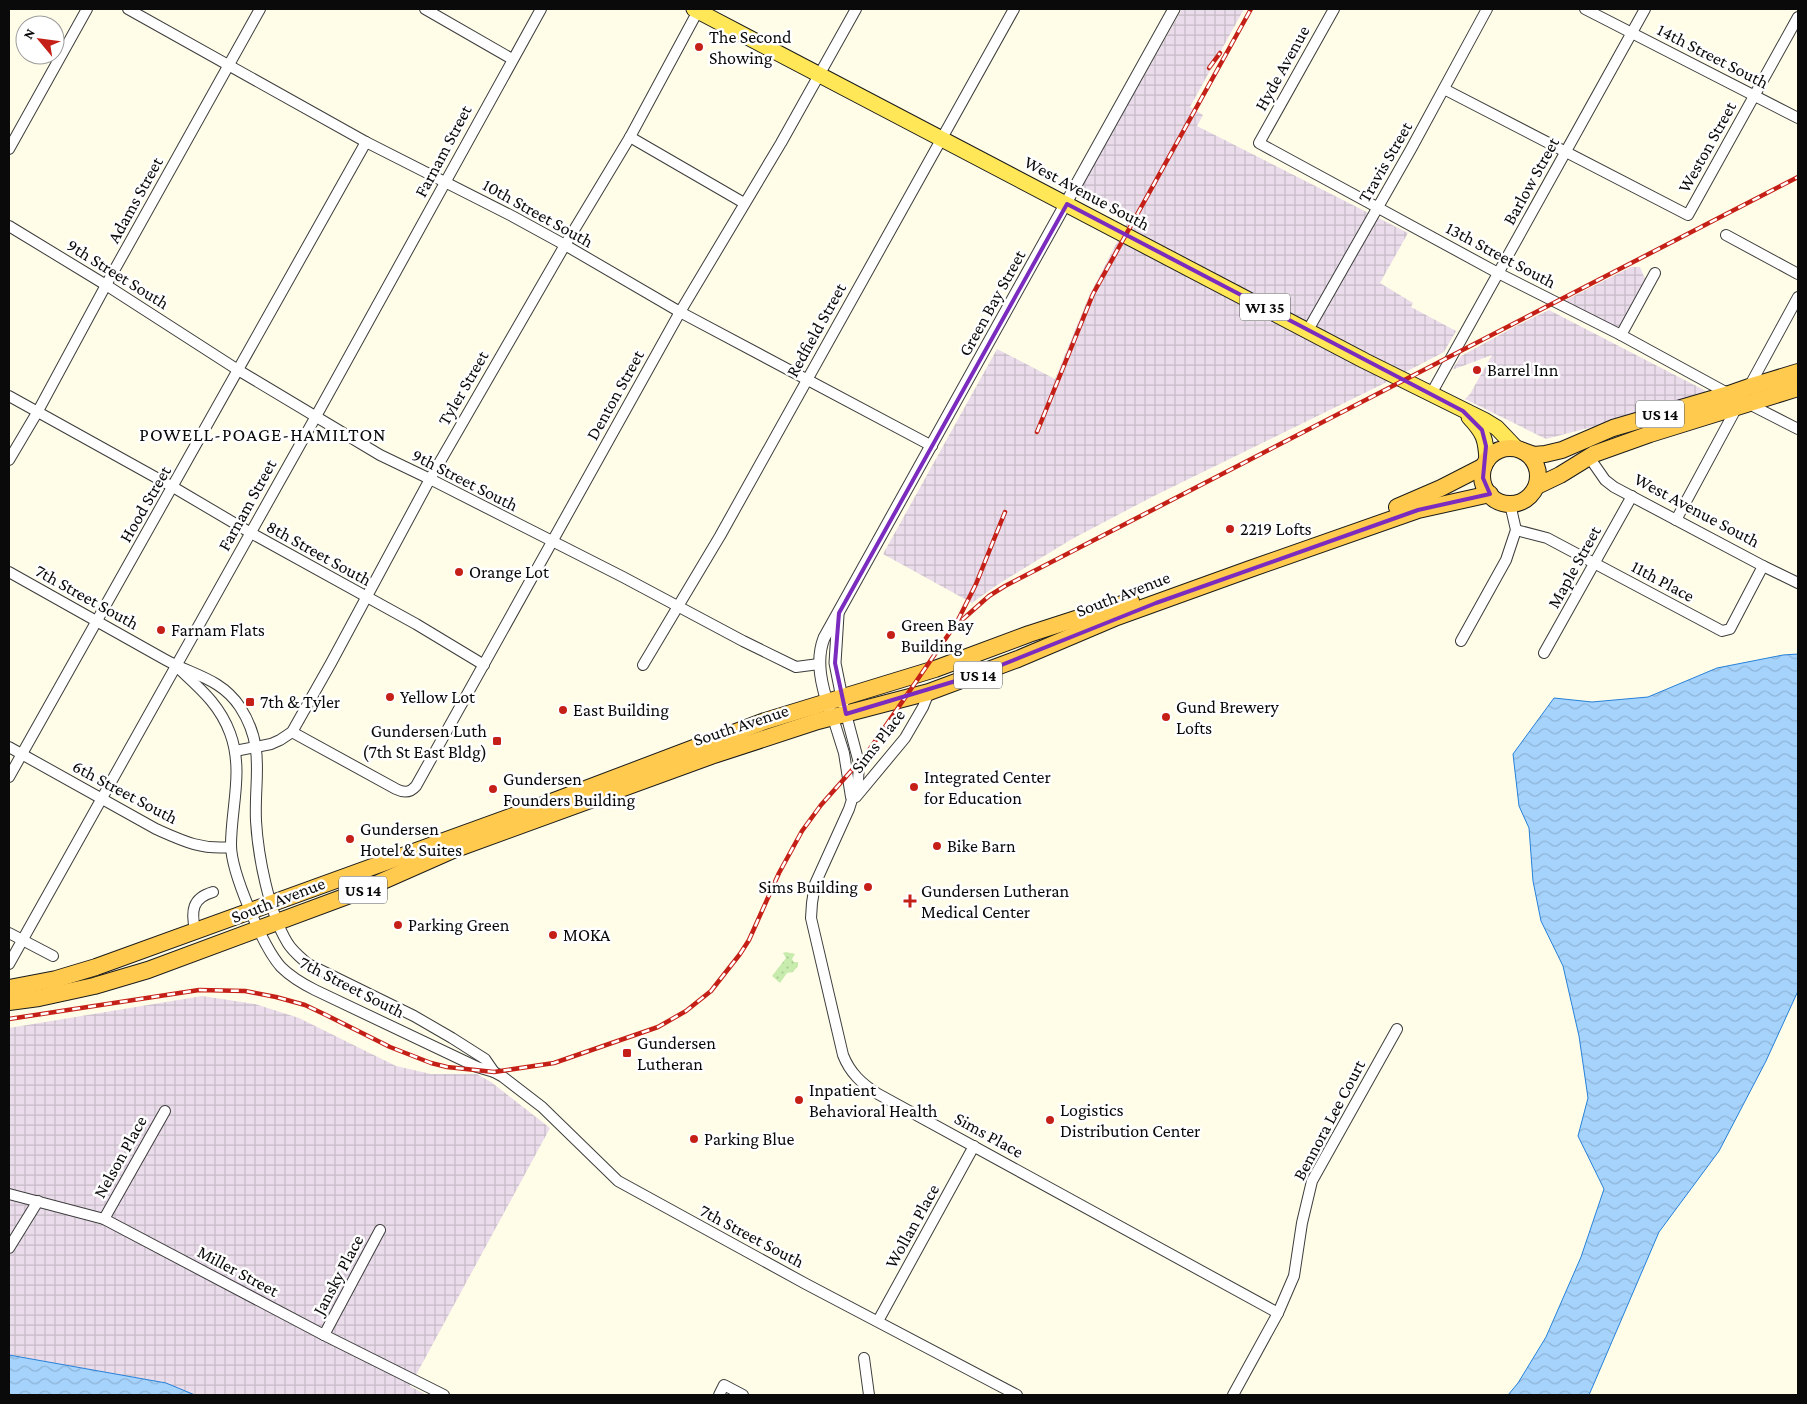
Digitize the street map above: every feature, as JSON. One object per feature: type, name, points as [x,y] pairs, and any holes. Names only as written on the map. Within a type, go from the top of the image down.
[{"type":"highway","name":"South Avenue","points":[[1510,504],[1524,500],[1537,486],[1560,475],[1589,457],[1741,398],[1798,372]]},
{"type":"highway","name":"South Avenue","points":[[9,988],[56,979],[90,969],[546,804],[732,732],[935,669],[1029,634],[1392,509],[1441,488],[1486,463],[1500,450],[1520,450],[1540,454],[1562,450],[1613,428],[1741,398],[1798,388]]},
{"type":"highway","points":[[1520,450],[1535,464],[1538,477],[1537,486]]},
{"type":"highway","points":[[1486,463],[1483,472],[1484,484],[1496,500],[1510,504]]},
{"type":"highway","name":"South Avenue","points":[[9,1002],[39,998],[94,986],[148,970],[358,892],[454,850],[710,756],[839,716],[928,692],[1018,659],[1117,617],[1250,569],[1418,510],[1490,494]]},
{"type":"main road","name":"West Avenue South","points":[[697,9],[818,75],[1463,411],[1484,420],[1497,428],[1520,450]]},
{"type":"main road","name":"West Avenue South","points":[[1463,411],[1482,430],[1486,446],[1486,463]]},
{"type":"street","points":[[9,149],[87,9]]},
{"type":"street","name":"10th Street South","points":[[128,9],[366,142],[565,245],[680,312],[932,446]]},
{"type":"street","name":"Adams Street","points":[[9,460],[38,412],[106,285],[260,9]]},
{"type":"street","points":[[425,9],[512,59]]},
{"type":"street","name":"Farnam Street","points":[[9,964],[315,418],[540,9]]},
{"type":"street","name":"Tyler Street","points":[[292,732],[430,479],[565,245],[630,137],[697,9]]},
{"type":"street","name":"Denton Street","points":[[292,732],[401,792],[410,792],[416,786],[680,312],[781,142],[856,9]]},
{"type":"street","name":"Redfield Street","points":[[643,665],[678,608],[808,379],[1014,9]]},
{"type":"street","name":"Green Bay Street","points":[[834,699],[821,681],[819,664],[821,646],[830,627],[1174,9]]},
{"type":"street","name":"Hyde Avenue","points":[[1259,143],[1334,9]]},
{"type":"street","name":"Travis Street","points":[[1308,330],[1487,9]]},
{"type":"street","name":"14th Street South","points":[[1585,9],[1798,118]]},
{"type":"street","name":"Barlow Street","points":[[1431,394],[1645,9]]},
{"type":"street","name":"Weston Street","points":[[1566,153],[1688,215],[1798,17]]},
{"type":"street","points":[[1444,89],[1566,153]]},
{"type":"street","points":[[630,137],[744,203]]},
{"type":"street","name":"Hood Street","points":[[9,777],[366,142]]},
{"type":"street","name":"13th Street South","points":[[1259,143],[1498,273],[1621,335],[1798,429]]},
{"type":"street","name":"9th Street South","points":[[9,226],[106,285],[315,418],[380,455],[796,667],[819,664]]},
{"type":"street","points":[[1726,235],[1798,274]]},
{"type":"street","points":[[1621,335],[1654,273]]},
{"type":"street","points":[[1676,520],[1741,398],[1798,297]]},
{"type":"street","name":"8th Street South","points":[[9,396],[173,487],[250,533],[367,597],[484,665]]},
{"type":"street","name":"West Avenue South","points":[[1589,457],[1605,480],[1614,487],[1798,584]]},
{"type":"street","name":"Maple Street","points":[[1544,653],[1632,496]]},
{"type":"street","points":[[1461,641],[1506,560],[1516,530],[1510,504]]},
{"type":"street","name":"11th Place","points":[[1516,530],[1547,538],[1722,631],[1730,628],[1763,566]]},
{"type":"street","name":"7th Street South","points":[[9,572],[176,666],[212,680],[228,692],[240,707],[253,733],[257,746],[256,820],[263,870],[278,922],[287,942],[295,953],[308,964],[414,1016],[452,1038],[485,1058],[494,1072]]},
{"type":"street","name":"Green Bay Street","points":[[839,613],[834,699],[839,716]]},
{"type":"street","name":"7th Street South","points":[[176,666],[216,705],[230,734],[235,751],[237,782],[231,847],[234,866],[258,929],[268,950],[281,967],[297,980],[477,1067],[494,1072],[542,1107],[618,1181],[1017,1395]]},
{"type":"street","name":"Sims Place","points":[[850,804],[905,738],[923,707],[928,692]]},
{"type":"street","name":"Sims Place","points":[[839,716],[850,804]]},
{"type":"street","name":"Sims Place","points":[[839,716],[859,764],[858,781],[815,884],[812,903],[812,923],[846,1062],[850,1071],[866,1086],[1278,1313]]},
{"type":"street","points":[[235,751],[280,740],[292,732]]},
{"type":"street","name":"6th Street South","points":[[9,747],[180,840],[198,846],[231,847]]},
{"type":"street","points":[[196,930],[193,919],[197,902],[204,894],[213,892]]},
{"type":"street","points":[[9,932],[53,956]]},
{"type":"street","name":"Bennora Lee Court","points":[[1233,1395],[1278,1313],[1294,1276],[1302,1223],[1312,1181],[1397,1029]]},
{"type":"street","name":"Nelson Place","points":[[104,1219],[164,1111]]},
{"type":"street","name":"Wollan Place","points":[[878,1321],[974,1146]]},
{"type":"street","name":"Miller Street","points":[[9,1194],[38,1200],[104,1219],[444,1395]]},
{"type":"street","points":[[9,1248],[38,1200]]},
{"type":"street","name":"Jansky Place","points":[[324,1334],[380,1230]]},
{"type":"street","points":[[864,1358],[869,1395]]},
{"type":"street","points":[[718,1395],[724,1385],[743,1395]]},
{"type":"highlighted area","points":[[1067,204],[1463,411],[1482,430],[1486,446],[1483,478],[1490,494],[1418,510],[1156,603],[979,674],[846,714],[835,663],[839,613]]},
{"type":"shaded area","points":[[1182,9],[1244,9],[1190,107],[1203,115],[1197,126],[1408,233],[1380,283],[1413,303],[1411,307],[1456,331],[1444,352],[1381,385],[1152,497],[1072,539],[997,585],[972,603],[883,554],[997,349],[1055,379],[1089,296],[1129,219],[1081,195],[1080,189]]},
{"type":"shaded area","points":[[1631,267],[1640,267],[1645,279],[1619,327],[1613,326],[1564,301]]},
{"type":"shaded area","points":[[1549,310],[1704,390],[1706,394],[1703,398],[1546,439],[1465,399],[1470,394],[1492,355],[1452,370],[1461,356]]},
{"type":"shaded area","points":[[202,996],[255,1004],[299,1018],[396,1066],[431,1074],[477,1074],[491,1082],[550,1128],[410,1386],[426,1395],[195,1395],[165,1383],[9,1355],[9,1028]]},
{"type":"green space","points":[[783,953],[795,954],[792,959],[794,962],[798,962],[798,966],[793,972],[787,973],[780,983],[772,976],[786,958]]},
{"type":"water","points":[[1798,654],[1798,991],[1766,1061],[1719,1151],[1659,1232],[1589,1395],[1508,1395],[1518,1383],[1546,1337],[1581,1257],[1604,1189],[1578,1136],[1588,1098],[1579,1036],[1563,966],[1541,921],[1533,881],[1529,828],[1519,806],[1513,754],[1554,698],[1592,702],[1648,697],[1717,668],[1783,655]]},
{"type":"water","points":[[9,1355],[166,1383],[195,1395],[9,1395]]},
{"type":"railway","points":[[1037,432],[1093,294],[1251,9]]},
{"type":"railway","points":[[1209,68],[1220,53]]},
{"type":"railway","points":[[962,620],[989,596],[1005,586],[1798,177]]},
{"type":"railway","points":[[9,1019],[199,990],[245,991],[305,1005],[390,1047],[431,1063],[447,1067],[494,1072],[554,1063],[658,1027],[686,1011],[711,991],[740,954],[749,940],[779,873],[802,831],[821,805],[867,753],[957,622],[976,584],[1005,512]]},
{"type":"place","name":"The Second Showing","points":[[699,47]]},
{"type":"place","name":"Barrel Inn","points":[[1477,370]]},
{"type":"place","name":"2219 Lofts","points":[[1230,529]]},
{"type":"place","name":"Orange Lot","points":[[459,572]]},
{"type":"place","name":"Farnam Flats","points":[[161,630]]},
{"type":"place","name":"Green Bay Building","points":[[891,635]]},
{"type":"place","name":"Yellow Lot","points":[[390,697]]},
{"type":"place","name":"7th & Tyler","points":[[250,702]]},
{"type":"place","name":"East Building","points":[[563,710]]},
{"type":"place","name":"Gund Brewery Lofts","points":[[1166,717]]},
{"type":"place","name":"Gundersen Luth (7th St East Bldg)","points":[[497,741]]},
{"type":"place","name":"Integrated Center for Education","points":[[914,787]]},
{"type":"place","name":"Gundersen Founders Building","points":[[493,789]]},
{"type":"place","name":"Gundersen Hotel & Suites","points":[[350,839]]},
{"type":"place","name":"Bike Barn","points":[[937,846]]},
{"type":"place","name":"Sims Building","points":[[868,887]]},
{"type":"place","name":"Gundersen Lutheran Medical Center","points":[[910,901]]},
{"type":"place","name":"Parking Green","points":[[398,925]]},
{"type":"place","name":"MOKA","points":[[553,935]]},
{"type":"place","name":"Gundersen Lutheran","points":[[627,1053]]},
{"type":"place","name":"Inpatient Behavioral Health","points":[[799,1100]]},
{"type":"place","name":"Logistics Distribution Center","points":[[1050,1120]]},
{"type":"place","name":"Parking Blue","points":[[694,1139]]},
{"type":"district","name":"POWELL-POAGE-HAMILTON","points":[[263,434]]}]
